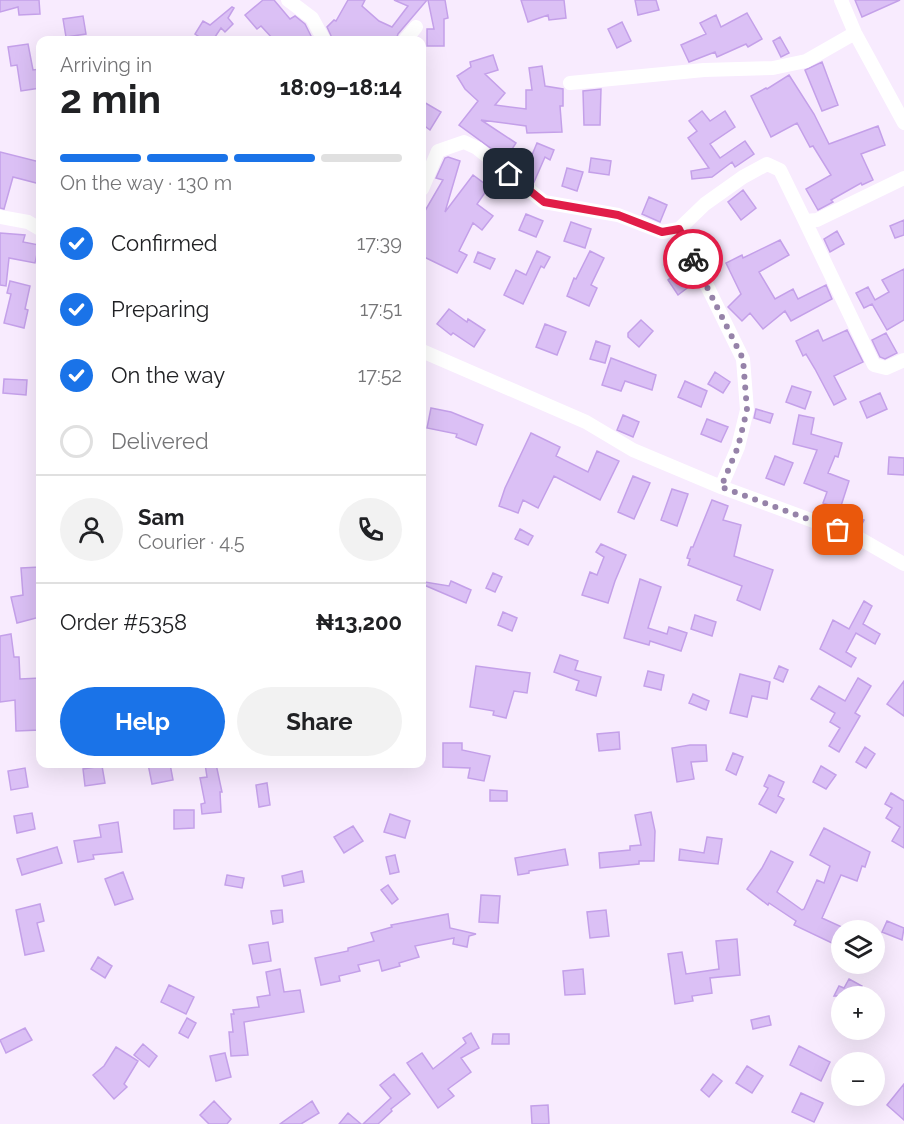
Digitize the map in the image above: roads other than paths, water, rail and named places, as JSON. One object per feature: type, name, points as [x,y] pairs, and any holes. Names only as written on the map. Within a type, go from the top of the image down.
[{"type":"street","points":[[288,0],[312,18],[322,36]]},
{"type":"street","points":[[841,0],[855,33],[904,123]]},
{"type":"street","points":[[408,36],[416,27]]},
{"type":"street","points":[[570,83],[704,70],[773,68],[806,62],[855,33]]},
{"type":"street","points":[[426,180],[438,151],[464,142],[477,148],[544,202],[618,215],[662,232],[679,229],[705,204],[743,177],[767,164],[780,170],[874,365],[886,368],[904,360]]},
{"type":"street","points":[[805,221],[816,220],[904,178]]},
{"type":"street","points":[[0,217],[28,222],[36,227]]},
{"type":"street","points":[[679,229],[743,359],[747,410],[738,447],[721,487]]},
{"type":"street","points":[[426,353],[586,423],[633,450],[721,487],[857,537],[904,564]]}]
